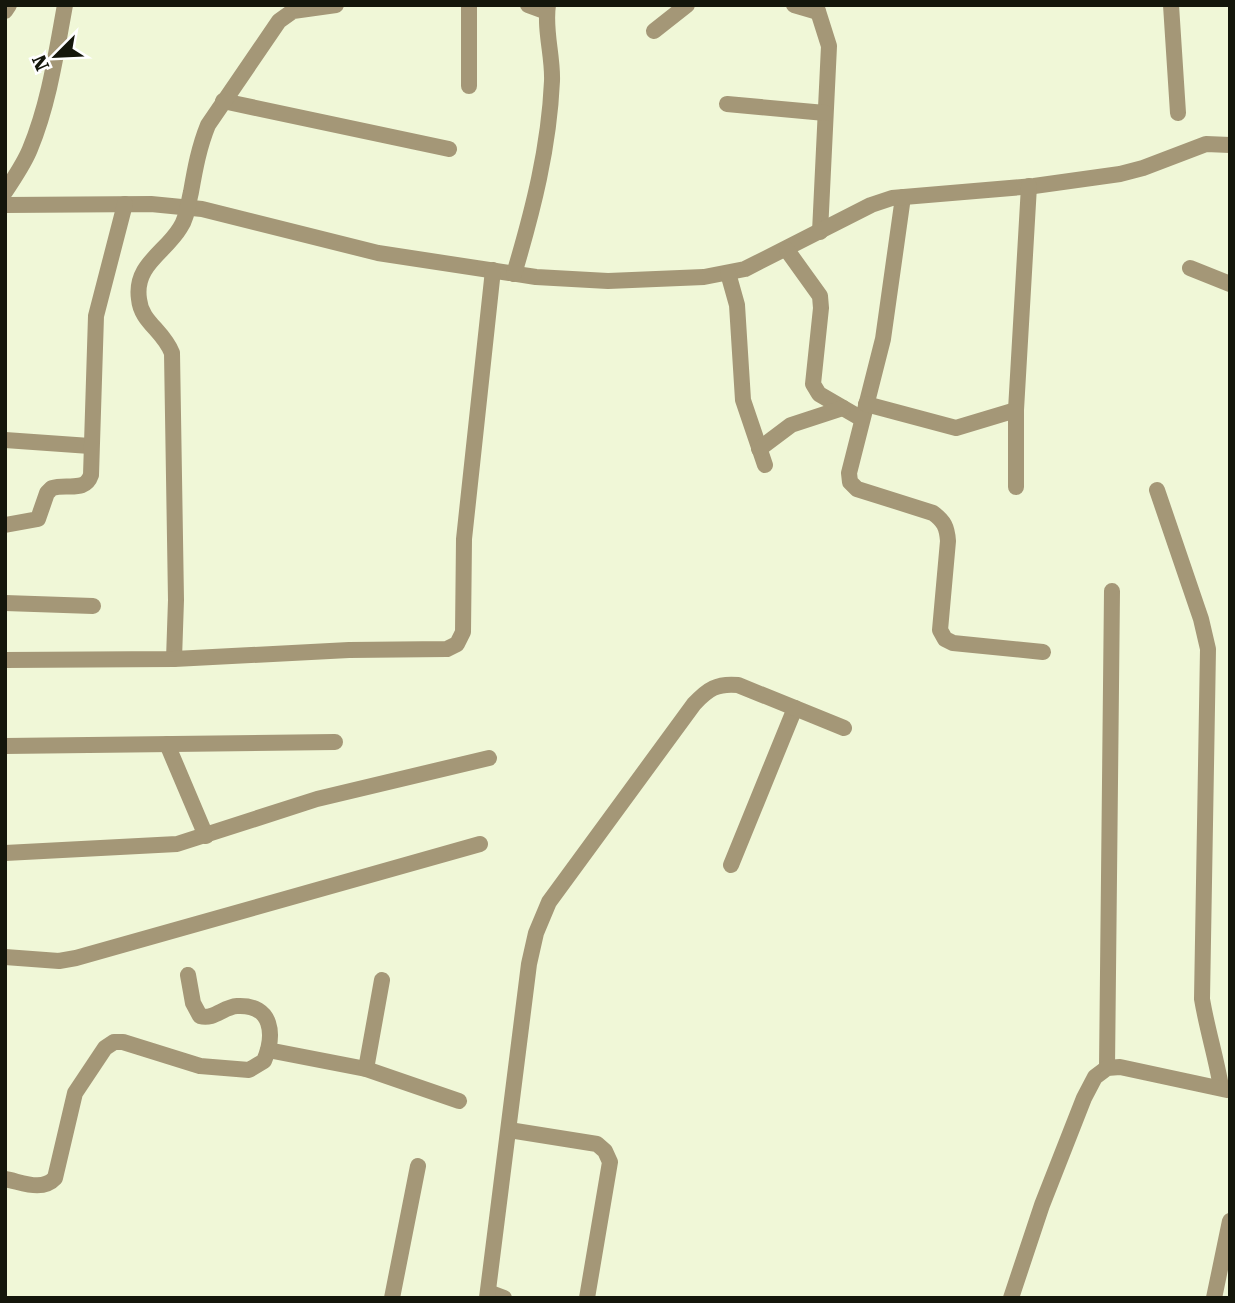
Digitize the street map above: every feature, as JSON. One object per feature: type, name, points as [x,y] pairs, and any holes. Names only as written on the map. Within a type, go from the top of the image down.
[{"type":"street","points":[[5,11],[9,5]]},
{"type":"street","points":[[5,192],[29,151],[42,113],[54,69],[65,5]]},
{"type":"street","points":[[174,659],[176,600],[172,353],[162,333],[147,320],[141,309],[138,297],[143,272],[151,259],[179,230],[188,207],[200,144],[208,125],[279,21],[293,11],[335,5]]},
{"type":"street","points":[[469,5],[469,86]]},
{"type":"street","points":[[514,274],[537,198],[552,83],[548,8],[528,5]]},
{"type":"street","points":[[654,31],[687,5]]},
{"type":"street","points":[[794,5],[817,9],[829,46],[820,232]]},
{"type":"street","points":[[1171,5],[1178,113]]},
{"type":"street","points":[[223,101],[449,149]]},
{"type":"street","points":[[727,104],[825,113]]},
{"type":"street","points":[[5,205],[125,204],[188,207],[378,253],[514,274],[608,281],[704,277],[745,270],[872,205],[903,197],[1029,186],[1120,174],[1206,144],[1230,145]]},
{"type":"street","points":[[1016,487],[1016,410],[1029,186]]},
{"type":"street","points":[[903,197],[883,339],[849,473],[850,482],[857,489],[933,513],[943,520],[947,528],[940,630],[945,639],[953,643],[1042,652]]},
{"type":"street","points":[[5,525],[38,519],[47,493],[52,488],[83,486],[91,474],[96,316],[125,204]]},
{"type":"street","points":[[787,250],[820,296],[813,384],[819,394],[843,408],[956,428],[1016,410]]},
{"type":"street","points":[[1190,268],[1230,284]]},
{"type":"street","points":[[5,660],[174,659],[349,650],[447,649],[457,644],[463,632],[464,539],[493,270]]},
{"type":"street","points":[[728,273],[737,305],[743,400],[762,457],[791,425],[843,408]]},
{"type":"street","points":[[5,440],[90,446]]},
{"type":"street","points":[[1011,1298],[1042,1205],[1084,1098],[1095,1077],[1107,1068],[1121,1067],[1225,1089],[1206,1025],[1202,999],[1208,649],[1201,619],[1157,490]]},
{"type":"street","points":[[1107,1068],[1112,591]]},
{"type":"street","points":[[5,603],[93,606]]},
{"type":"street","points":[[504,1298],[487,1295],[529,964],[536,933],[549,902],[686,715],[708,690],[722,683],[738,685],[844,728]]},
{"type":"street","points":[[732,864],[795,708]]},
{"type":"street","points":[[5,746],[335,742]]},
{"type":"street","points":[[167,744],[206,836]]},
{"type":"street","points":[[5,853],[177,844],[317,799],[489,758]]},
{"type":"street","points":[[5,957],[59,961],[76,958],[480,844]]},
{"type":"street","points":[[5,1179],[40,1186],[48,1185],[55,1178],[75,1093],[105,1048],[114,1042],[122,1042],[200,1066],[249,1070],[264,1061],[268,1050],[268,1020],[264,1013],[235,1006],[207,1018],[200,1016],[193,1003],[188,975]]},
{"type":"street","points":[[366,1069],[382,980]]},
{"type":"street","points":[[268,1050],[366,1069],[459,1101]]},
{"type":"street","points":[[509,1130],[597,1144],[606,1151],[610,1162],[587,1298]]},
{"type":"street","points":[[392,1298],[418,1166]]},
{"type":"street","points":[[1214,1298],[1229,1225]]}]
